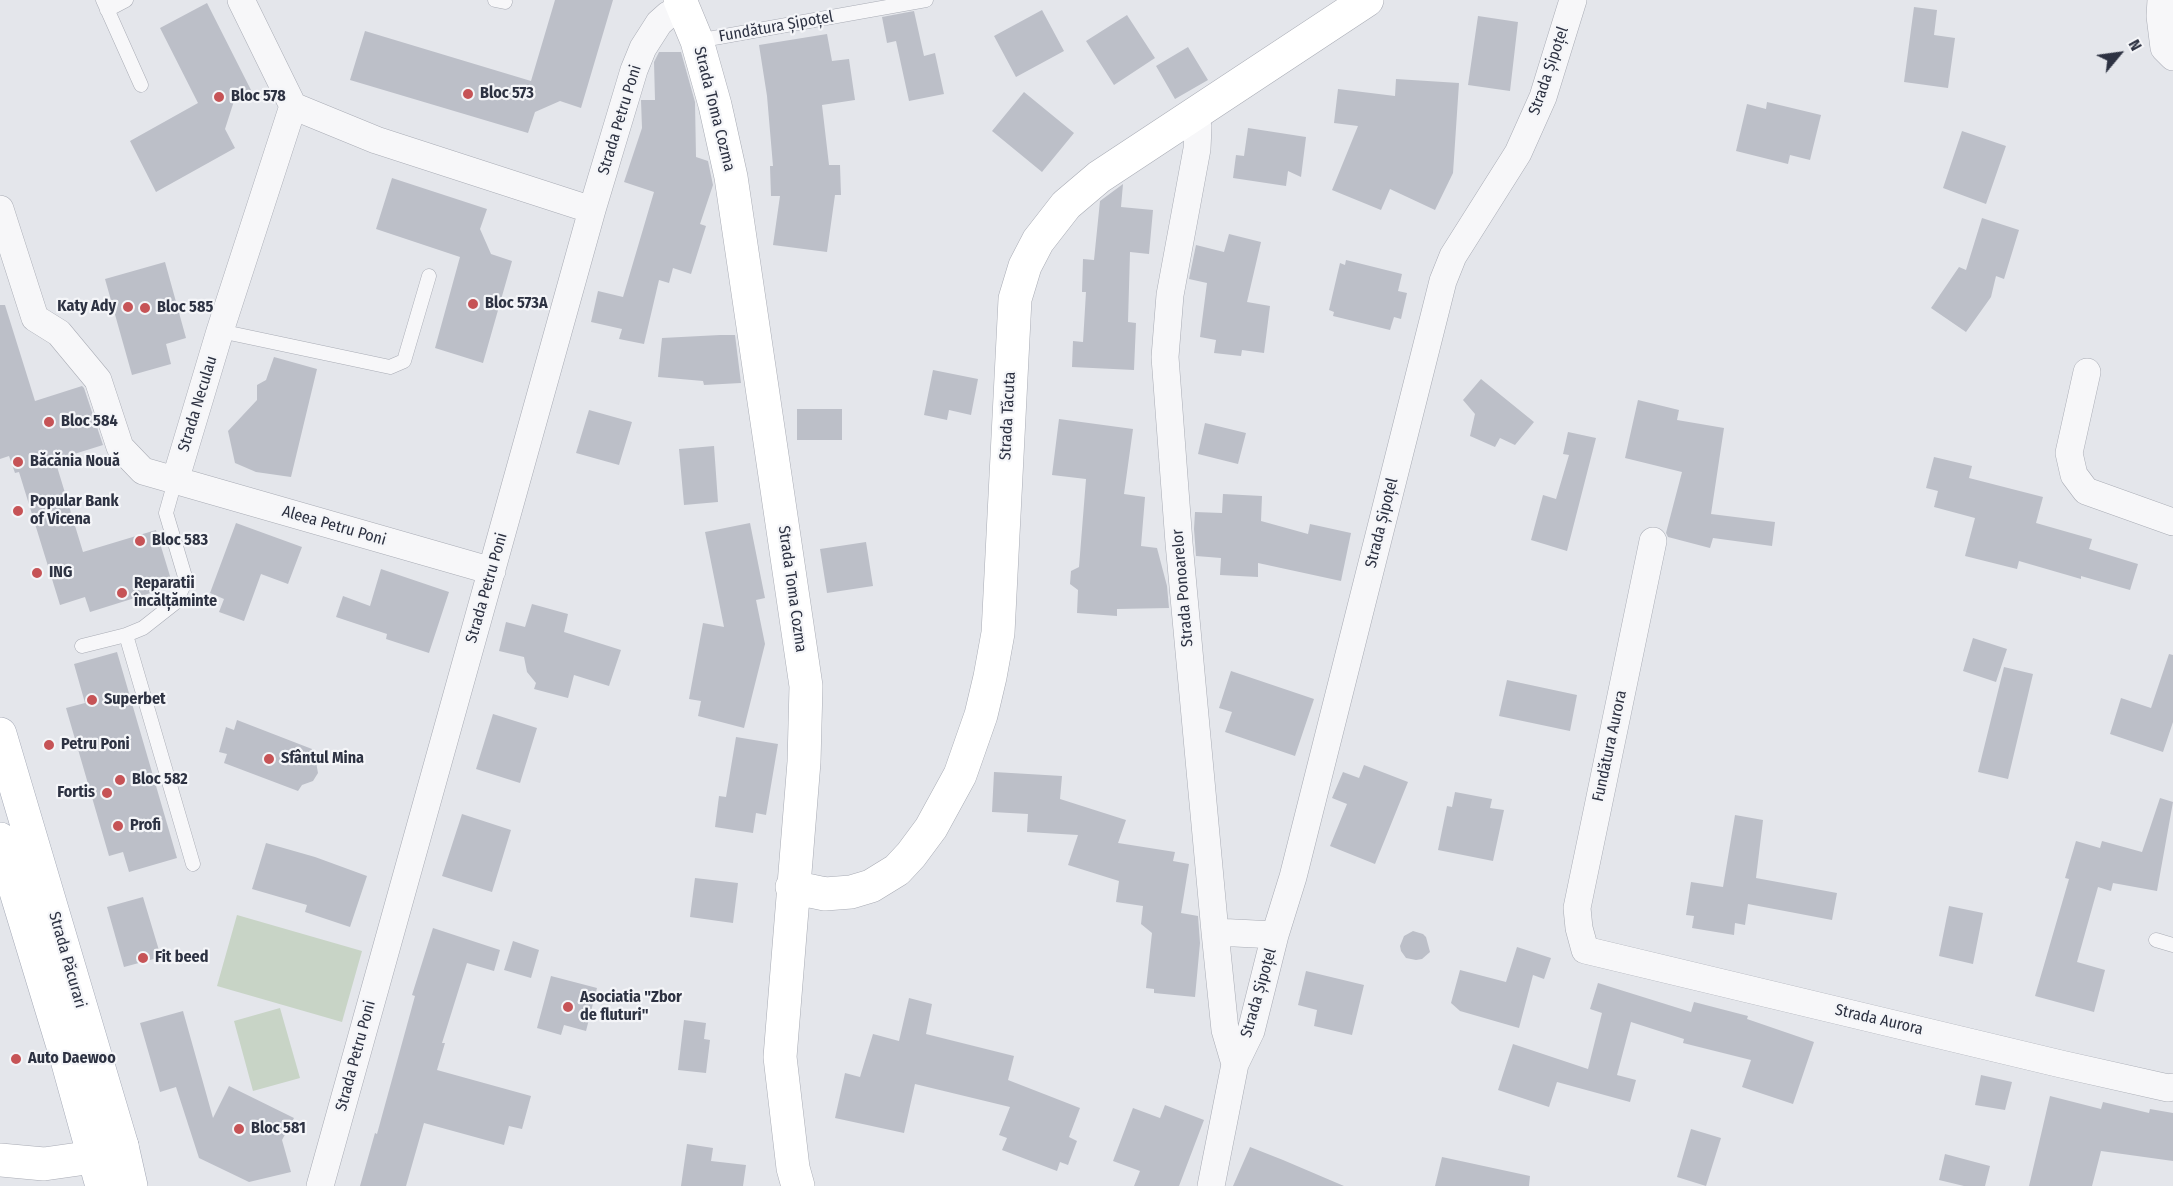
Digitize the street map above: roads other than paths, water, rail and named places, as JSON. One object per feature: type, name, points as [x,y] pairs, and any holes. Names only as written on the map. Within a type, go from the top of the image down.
[{"type":"street","points":[[241,0],[293,106],[376,140],[592,210]]},
{"type":"street","name":"Strada Tăcuta","points":[[792,887],[825,894],[851,892],[871,886],[897,870],[931,828],[960,774],[981,715],[998,633],[1015,299],[1025,266],[1038,241],[1066,205],[1099,177],[1366,0]]},
{"type":"street","name":"Strada Șipoțel","points":[[1235,1064],[1251,1031],[1275,935],[1296,866],[1443,281],[1453,256],[1518,153],[1543,97],[1573,0]]},
{"type":"street","points":[[2161,0],[2160,16],[2164,48],[2173,57]]},
{"type":"street","name":"Strada Toma Cozma","points":[[682,4],[697,41],[715,105],[731,177],[806,686],[804,762],[792,887],[780,1057],[793,1168],[798,1186]]},
{"type":"street","name":"Strada Petru Poni","points":[[320,1186],[592,210],[634,70],[643,48],[659,22],[682,4]]},
{"type":"street","name":"Strada Neculau","points":[[175,481],[220,331],[293,106]]},
{"type":"street","name":"Strada Ponoarelor","points":[[1193,114],[1198,128],[1197,149],[1170,295],[1165,357],[1179,543],[1215,932],[1225,1030],[1235,1064]]},
{"type":"street","name":"Aleea Petru Poni","points":[[0,208],[35,318],[58,333],[98,380],[120,447],[143,471],[492,572]]},
{"type":"street","points":[[2087,372],[2069,453],[2074,475],[2086,491],[2173,522]]},
{"type":"street","name":"Fundătura Aurora","points":[[1585,950],[1577,908],[1653,542]]},
{"type":"street","name":"Strada Păcurari","points":[[0,734],[107,1151],[102,1186]]},
{"type":"street","name":"Strada Păcurari","points":[[0,839],[66,1056],[107,1151],[131,1186]]},
{"type":"street","points":[[1215,932],[1275,935]]},
{"type":"street","name":"Strada Aurora","points":[[1585,950],[2061,1064],[2168,1088],[2173,1087]]},
{"type":"street","points":[[1211,1186],[1235,1064]]},
{"type":"street","points":[[0,1160],[44,1164],[107,1151]]},
{"type":"lane","points":[[126,0],[105,5],[141,85]]},
{"type":"lane","name":"Fundătura Șipoțel","points":[[697,41],[926,0]]},
{"type":"lane","points":[[220,331],[390,366],[404,361],[429,276]]},
{"type":"lane","name":"Strada Neculau","points":[[82,646],[126,635],[143,628],[176,602],[186,580],[166,513],[175,481]]},
{"type":"lane","points":[[126,635],[193,864]]},
{"type":"lane","points":[[2156,940],[2173,945]]},
{"type":"place","name":"Bloc 573","points":[[468,94]]},
{"type":"place","name":"Bloc 578","points":[[219,97]]},
{"type":"place","name":"Bloc 573A","points":[[473,304]]},
{"type":"place","name":"Katy Ady","points":[[128,307]]},
{"type":"place","name":"Bloc 585","points":[[145,308]]},
{"type":"place","name":"Bloc 584","points":[[49,422]]},
{"type":"place","name":"Băcănia Nouă","points":[[18,462]]},
{"type":"place","name":"Popular Bank of Vicena","points":[[18,511]]},
{"type":"place","name":"Bloc 583","points":[[140,541]]},
{"type":"place","name":"ING","points":[[37,573]]},
{"type":"place","name":"Reparatii încălțăminte","points":[[122,593]]},
{"type":"place","name":"Superbet","points":[[92,700]]},
{"type":"place","name":"Petru Poni","points":[[49,745]]},
{"type":"place","name":"Sfântul Mina","points":[[269,759]]},
{"type":"place","name":"Bloc 582","points":[[120,780]]},
{"type":"place","name":"Fortis","points":[[107,793]]},
{"type":"place","name":"Profi","points":[[118,826]]},
{"type":"place","name":"Fit beed","points":[[143,958]]},
{"type":"place","name":"Asociatia \"Zbor de fluturi\"","points":[[568,1007]]},
{"type":"place","name":"Auto Daewoo","points":[[16,1059]]},
{"type":"place","name":"Bloc 581","points":[[239,1129]]}]
